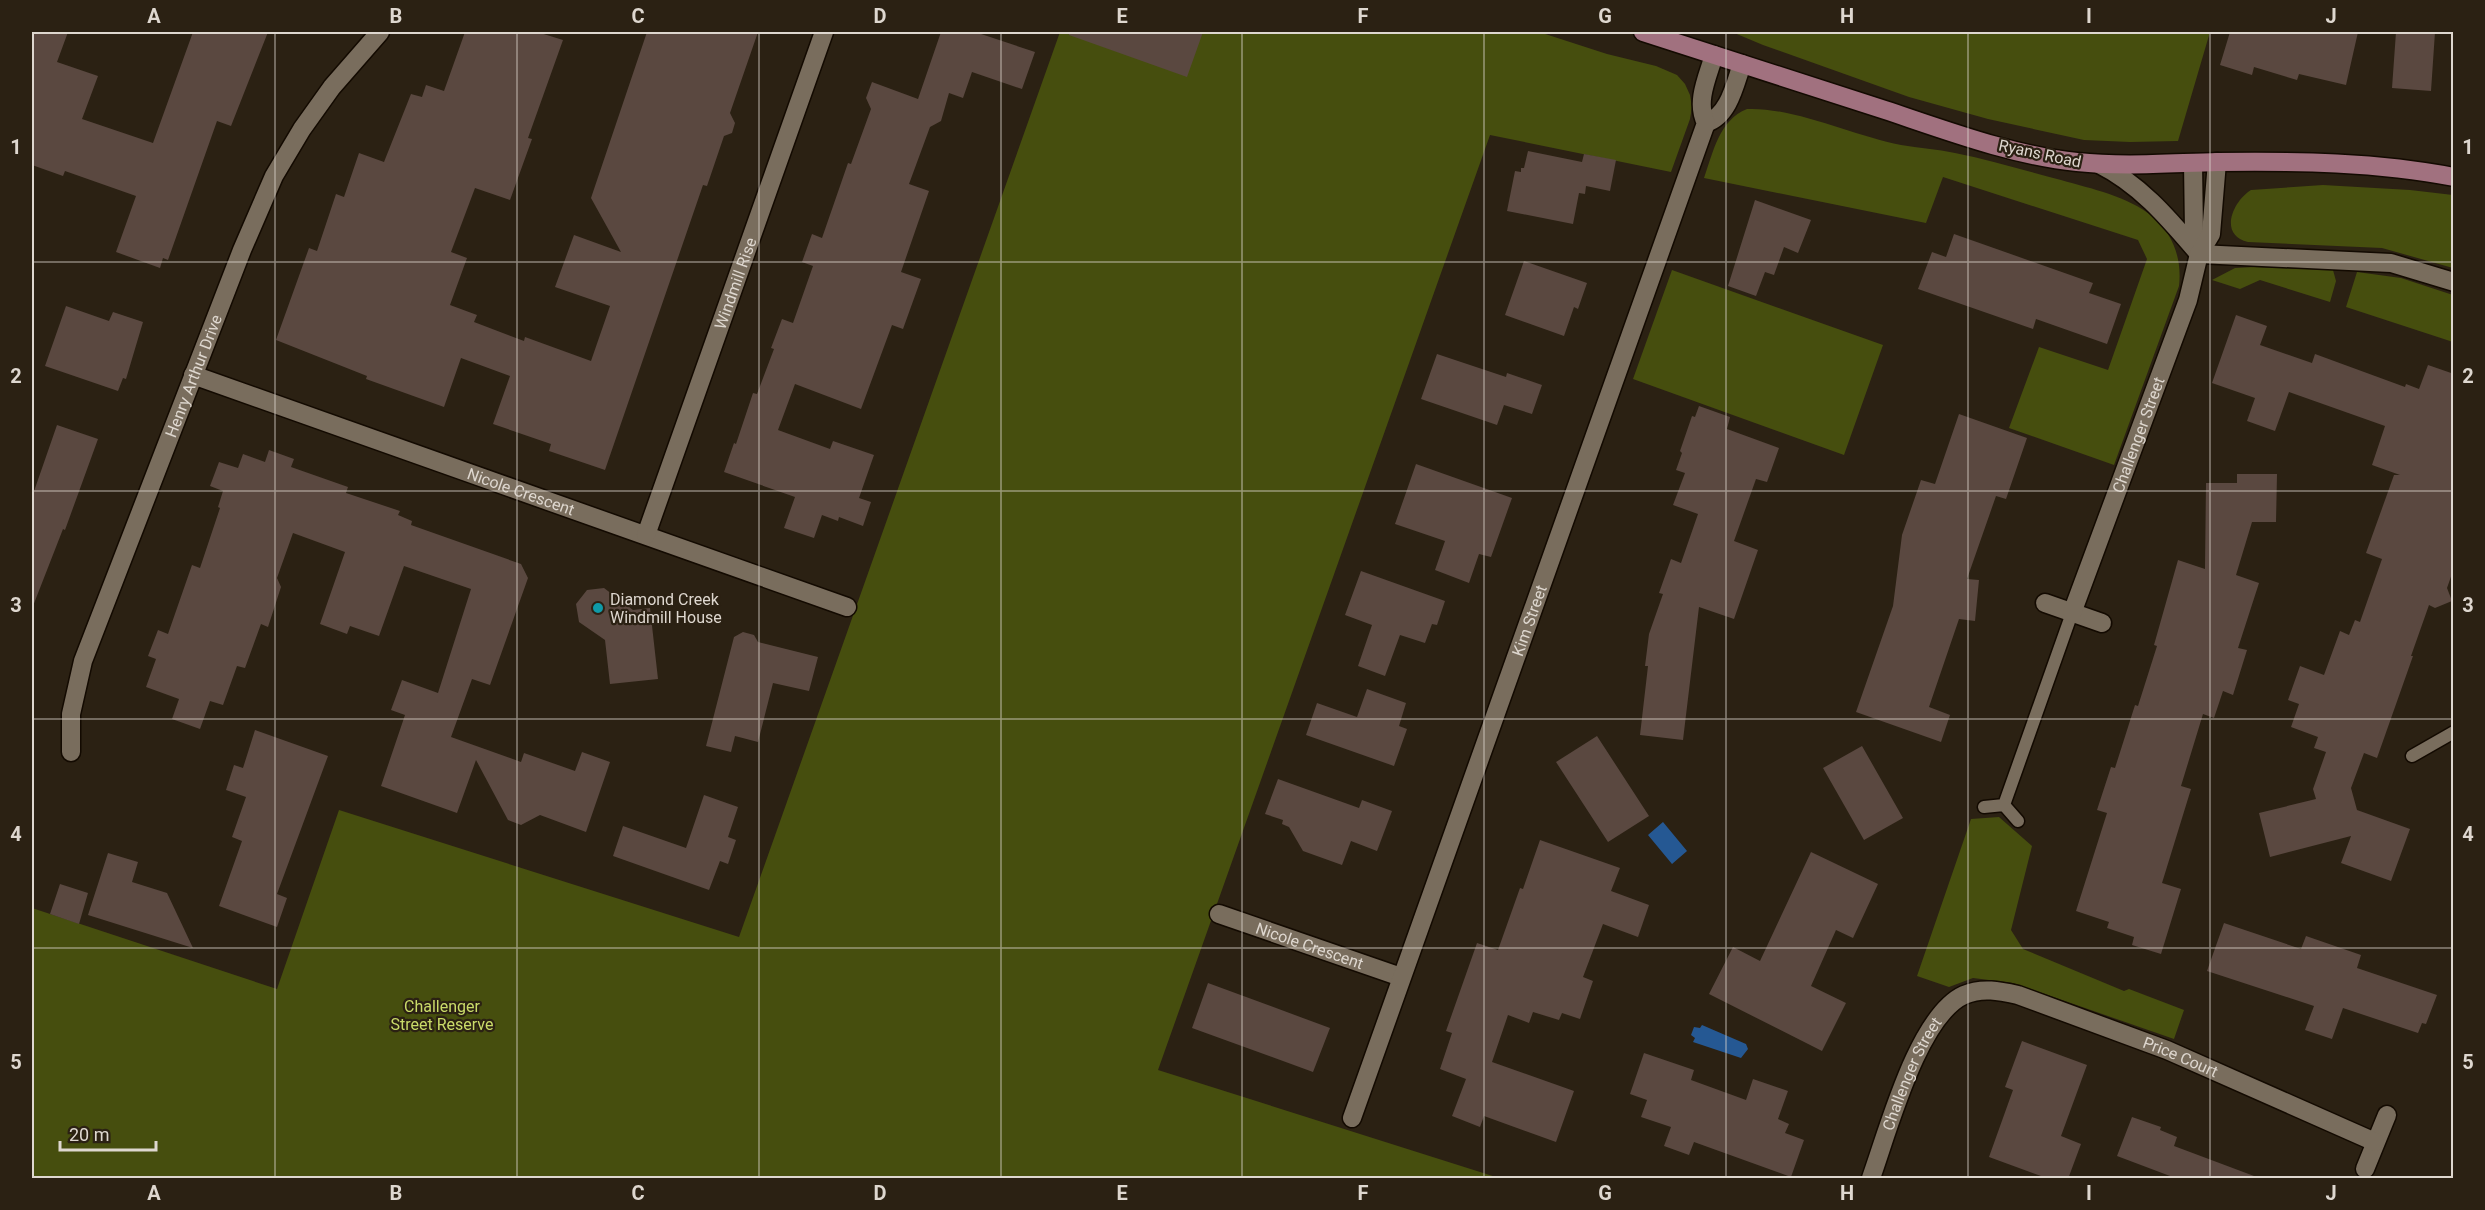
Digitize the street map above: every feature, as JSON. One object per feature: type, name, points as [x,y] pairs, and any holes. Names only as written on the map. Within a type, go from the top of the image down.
[{"type":"main road","name":"Ryans Road","points":[[1643,32],[1918,121],[2057,159],[2099,164],[2217,162],[2360,165],[2454,177]]},
{"type":"street","name":"Henry Arthur Drive","points":[[71,752],[71,714],[83,661],[242,250],[274,176],[302,129],[332,87],[380,32]]},
{"type":"street","name":"Windmill Rise","points":[[646,535],[824,32]]},
{"type":"street","name":"Kim Street","points":[[1706,123],[1701,106],[1714,55]]},
{"type":"street","name":"Kim Street","points":[[1352,1119],[1706,123],[1720,115],[1731,96],[1742,64]]},
{"type":"street","name":"Challenger Street","points":[[2072,613],[2188,300],[2199,254],[2211,234],[2217,162]]},
{"type":"street","name":"Challenger Street","points":[[2193,163],[2193,232],[2199,254]]},
{"type":"street","points":[[2099,164],[2115,172],[2145,194],[2199,254],[2382,262],[2419,270],[2454,282]]},
{"type":"street","name":"Nicole Crescent","points":[[193,375],[847,607]]},
{"type":"street","points":[[2045,603],[2102,623]]},
{"type":"street","name":"Nicole Crescent","points":[[1219,914],[1401,977]]},
{"type":"street","name":"Challenger Street","points":[[1871,1179],[1909,1073],[1926,1034],[1944,1009],[1964,995],[1979,990]]},
{"type":"street","name":"Price Court","points":[[1979,990],[2018,995],[2130,1035],[2375,1142]]},
{"type":"street","points":[[2365,1169],[2387,1115]]},
{"type":"lane","name":"Challenger Street","points":[[2004,805],[2072,613]]},
{"type":"lane","points":[[2412,756],[2454,732]]},
{"type":"lane","points":[[1984,807],[2004,805],[2018,821]]},
{"type":"green space","name":"Challenger Street Reserve","points":[[1060,32],[1539,32],[1607,54],[1656,66],[1677,75],[1685,84],[1690,95],[1692,107],[1690,119],[1671,172],[1490,135],[1158,1070],[1499,1178],[32,1178],[32,908],[277,989],[339,810],[739,937]]},
{"type":"green space","points":[[1732,32],[2210,32],[2178,141],[2130,142],[2084,140],[1988,119],[1909,97]]},
{"type":"green space","points":[[1747,109],[1804,117],[1883,141],[1982,159],[2109,194],[2153,217],[2166,232],[2175,248],[2180,276],[2179,286],[2114,465],[2009,428],[2039,347],[2108,370],[2147,259],[2138,240],[1943,177],[1926,223],[1704,178],[1723,129],[1737,114]]},
{"type":"green space","points":[[2323,185],[2453,195],[2453,268],[2382,248],[2248,242],[2233,232],[2231,225],[2234,209],[2244,195],[2251,190]]},
{"type":"green space","points":[[2235,268],[2333,270],[2336,281],[2330,302],[2260,280],[2240,289],[2212,280]]},
{"type":"green space","points":[[1672,270],[1883,345],[1844,455],[1633,379]]},
{"type":"green space","points":[[2357,272],[2401,278],[2453,295],[2453,342],[2346,307]]},
{"type":"green space","points":[[1999,817],[2032,846],[2011,930],[2023,949],[2124,991],[2129,989],[2184,1010],[2174,1039],[2013,983],[1973,978],[1949,987],[1917,976],[1971,819]]},
{"type":"water","points":[[1663,822],[1687,851],[1672,864],[1648,835]]},
{"type":"water","points":[[1702,1025],[1746,1044],[1748,1049],[1741,1058],[1693,1042],[1695,1038],[1691,1035],[1694,1027],[1700,1028]]},
{"type":"building","points":[[32,32],[68,32],[57,62],[98,76],[82,119],[153,143],[193,32],[268,32],[231,126],[217,121],[168,260],[163,258],[160,268],[116,252],[136,196],[65,171],[63,176],[32,165]]},
{"type":"building","points":[[465,32],[537,32],[563,40],[528,138],[532,139],[510,200],[475,188],[451,252],[467,258],[450,305],[477,315],[474,322],[524,341],[525,337],[591,361],[610,306],[555,287],[574,235],[621,252],[591,198],[647,32],[758,32],[730,113],[735,123],[732,133],[724,136],[707,186],[703,185],[605,470],[549,451],[551,444],[493,424],[510,376],[461,358],[444,407],[366,379],[367,376],[276,340],[309,248],[317,251],[336,194],[344,197],[359,153],[384,162],[411,94],[422,97],[426,85],[444,91]]},
{"type":"building","points":[[941,32],[975,32],[1035,52],[1022,89],[972,72],[963,98],[949,93],[941,121],[930,127],[909,184],[929,191],[901,272],[921,279],[903,329],[892,325],[861,409],[795,384],[778,430],[830,449],[833,441],[874,455],[859,498],[871,502],[863,526],[839,517],[838,521],[822,515],[814,538],[784,528],[795,497],[724,472],[753,393],[757,394],[774,349],[771,348],[782,319],[793,323],[813,266],[802,262],[812,234],[822,238],[848,163],[851,164],[871,109],[866,98],[872,82],[918,99]]},
{"type":"building","points":[[1069,32],[1203,32],[1187,77],[1069,35]]},
{"type":"building","points":[[2230,32],[2358,32],[2346,85],[2299,74],[2297,80],[2254,67],[2252,75],[2220,65]]},
{"type":"building","points":[[2396,32],[2435,32],[2431,91],[2392,88]]},
{"type":"building","points":[[1528,151],[1582,162],[1584,154],[1616,160],[1610,191],[1586,186],[1585,194],[1579,193],[1573,224],[1507,211],[1515,171],[1521,172],[1521,168],[1524,168]]},
{"type":"building","points":[[1755,200],[1811,220],[1798,253],[1784,247],[1774,275],[1765,272],[1756,296],[1728,286]]},
{"type":"building","points":[[1954,234],[2093,283],[2089,293],[2121,304],[2107,344],[2036,319],[2033,329],[1918,289],[1932,252],[1946,257]]},
{"type":"building","points":[[1524,261],[1587,283],[1578,309],[1574,307],[1564,336],[1505,315]]},
{"type":"building","points":[[66,306],[109,321],[113,312],[143,322],[126,379],[123,378],[118,391],[45,366]]},
{"type":"building","points":[[2236,315],[2267,326],[2260,345],[2312,363],[2315,354],[2405,387],[2406,384],[2419,389],[2428,365],[2454,374],[2454,568],[2447,588],[2452,601],[2435,608],[2429,605],[2377,758],[2364,753],[2351,788],[2357,810],[2410,829],[2391,881],[2341,863],[2351,836],[2270,857],[2259,813],[2316,799],[2313,789],[2326,752],[2314,748],[2318,737],[2291,727],[2299,704],[2288,700],[2300,666],[2324,675],[2340,631],[2349,635],[2355,620],[2360,622],[2382,559],[2366,553],[2394,475],[2400,475],[2372,465],[2385,426],[2289,392],[2275,431],[2247,421],[2255,398],[2212,383]]},
{"type":"building","points":[[1437,354],[1506,377],[1507,373],[1542,385],[1532,414],[1504,405],[1497,425],[1421,399]]},
{"type":"building","points":[[1699,406],[1730,417],[1727,429],[1779,448],[1767,482],[1756,479],[1734,541],[1758,550],[1734,619],[1699,607],[1683,740],[1640,735],[1648,666],[1645,666],[1649,634],[1663,594],[1659,593],[1671,559],[1681,563],[1698,514],[1673,505],[1685,473],[1676,470],[1682,453],[1680,451],[1692,416],[1695,417]]},
{"type":"building","points":[[1959,414],[2027,438],[2006,499],[1996,496],[1967,579],[1979,580],[1975,621],[1959,619],[1929,707],[1950,715],[1941,742],[1856,712],[1893,606],[1902,535],[1921,480],[1935,484]]},
{"type":"building","points":[[57,425],[98,439],[65,530],[63,529],[33,606],[32,497]]},
{"type":"building","points":[[269,450],[294,459],[291,467],[348,487],[346,493],[400,511],[398,515],[412,521],[411,525],[521,564],[528,578],[490,685],[472,679],[451,737],[521,762],[524,753],[575,771],[582,752],[610,762],[586,832],[540,815],[521,825],[508,820],[476,760],[457,813],[381,786],[405,715],[391,710],[402,680],[438,693],[471,589],[404,566],[379,636],[350,626],[347,634],[320,624],[345,552],[293,533],[277,578],[281,587],[268,627],[261,624],[245,668],[237,666],[223,705],[210,701],[200,729],[172,719],[179,699],[146,687],[156,659],[148,656],[158,630],[168,634],[192,565],[200,568],[220,508],[218,507],[223,491],[210,486],[219,462],[238,468],[243,454],[265,462]]},
{"type":"building","points":[[1416,464],[1512,498],[1491,557],[1479,554],[1469,583],[1435,570],[1445,541],[1395,524]]},
{"type":"building","points":[[2237,474],[2277,474],[2276,522],[2252,522],[2236,575],[2259,583],[2238,648],[2247,650],[2233,695],[2223,691],[2214,718],[2203,714],[2181,786],[2191,789],[2162,883],[2181,889],[2161,954],[2132,945],[2134,937],[2107,928],[2109,922],[2076,911],[2107,813],[2097,810],[2111,767],[2115,768],[2135,705],[2138,706],[2157,646],[2154,645],[2178,560],[2205,569],[2206,483],[2237,483]]},
{"type":"building","points":[[1361,571],[1445,601],[1437,625],[1432,624],[1425,643],[1400,635],[1385,676],[1358,666],[1372,625],[1345,615]]},
{"type":"building","points":[[604,588],[633,610],[650,608],[658,679],[610,684],[605,640],[579,622],[576,604],[587,590]]},
{"type":"building","points":[[743,632],[754,635],[758,642],[818,657],[809,691],[773,683],[758,742],[735,736],[731,752],[706,746],[734,637]]},
{"type":"building","points":[[1367,689],[1406,703],[1399,726],[1407,729],[1394,766],[1306,735],[1317,703],[1357,717]]},
{"type":"building","points":[[255,730],[328,756],[277,894],[287,898],[277,927],[219,906],[242,841],[232,837],[246,797],[226,790],[234,765],[243,768]]},
{"type":"building","points":[[1597,736],[1649,816],[1608,842],[1556,762]]},
{"type":"building","points":[[1862,746],[1903,818],[1864,840],[1823,768]]},
{"type":"building","points":[[1278,779],[1359,808],[1362,800],[1392,811],[1377,851],[1351,841],[1342,865],[1303,851],[1289,827],[1282,824],[1283,820],[1265,814]]},
{"type":"building","points":[[704,795],[738,807],[728,837],[736,840],[728,864],[720,861],[709,890],[613,856],[623,826],[686,848]]},
{"type":"building","points":[[1540,840],[1620,868],[1611,891],[1649,905],[1638,937],[1603,924],[1583,977],[1593,981],[1580,1019],[1562,1013],[1559,1020],[1533,1012],[1529,1023],[1508,1015],[1492,1062],[1574,1091],[1556,1142],[1484,1116],[1480,1127],[1452,1116],[1466,1079],[1440,1069],[1452,1033],[1446,1031],[1477,943],[1498,950]]},
{"type":"building","points":[[1811,852],[1878,884],[1853,938],[1836,930],[1811,986],[1846,1003],[1822,1051],[1709,994],[1733,947],[1760,961]]},
{"type":"building","points":[[108,853],[138,862],[132,882],[167,893],[193,948],[88,915]]},
{"type":"building","points":[[60,884],[88,893],[79,924],[50,914]]},
{"type":"building","points":[[2224,923],[2301,949],[2306,936],[2361,955],[2357,968],[2437,995],[2426,1024],[2422,1023],[2418,1033],[2343,1008],[2332,1039],[2305,1030],[2314,1006],[2207,971]]},
{"type":"building","points":[[1208,983],[1330,1028],[1313,1072],[1192,1028]]},
{"type":"building","points":[[2022,1041],[2087,1065],[2061,1136],[2081,1144],[2068,1179],[2049,1179],[1989,1157],[2013,1090],[2005,1087]]},
{"type":"building","points":[[1644,1053],[1694,1070],[1691,1080],[1746,1100],[1753,1079],[1788,1091],[1778,1119],[1789,1124],[1785,1133],[1804,1140],[1791,1177],[1694,1142],[1689,1155],[1664,1146],[1671,1127],[1641,1117],[1647,1100],[1630,1094]]},
{"type":"building","points":[[2132,1117],[2161,1127],[2160,1130],[2177,1137],[2174,1146],[2254,1176],[2253,1179],[2178,1179],[2117,1156]]},
{"type":"place","name":"Diamond Creek Windmill House","points":[[598,608]]}]
